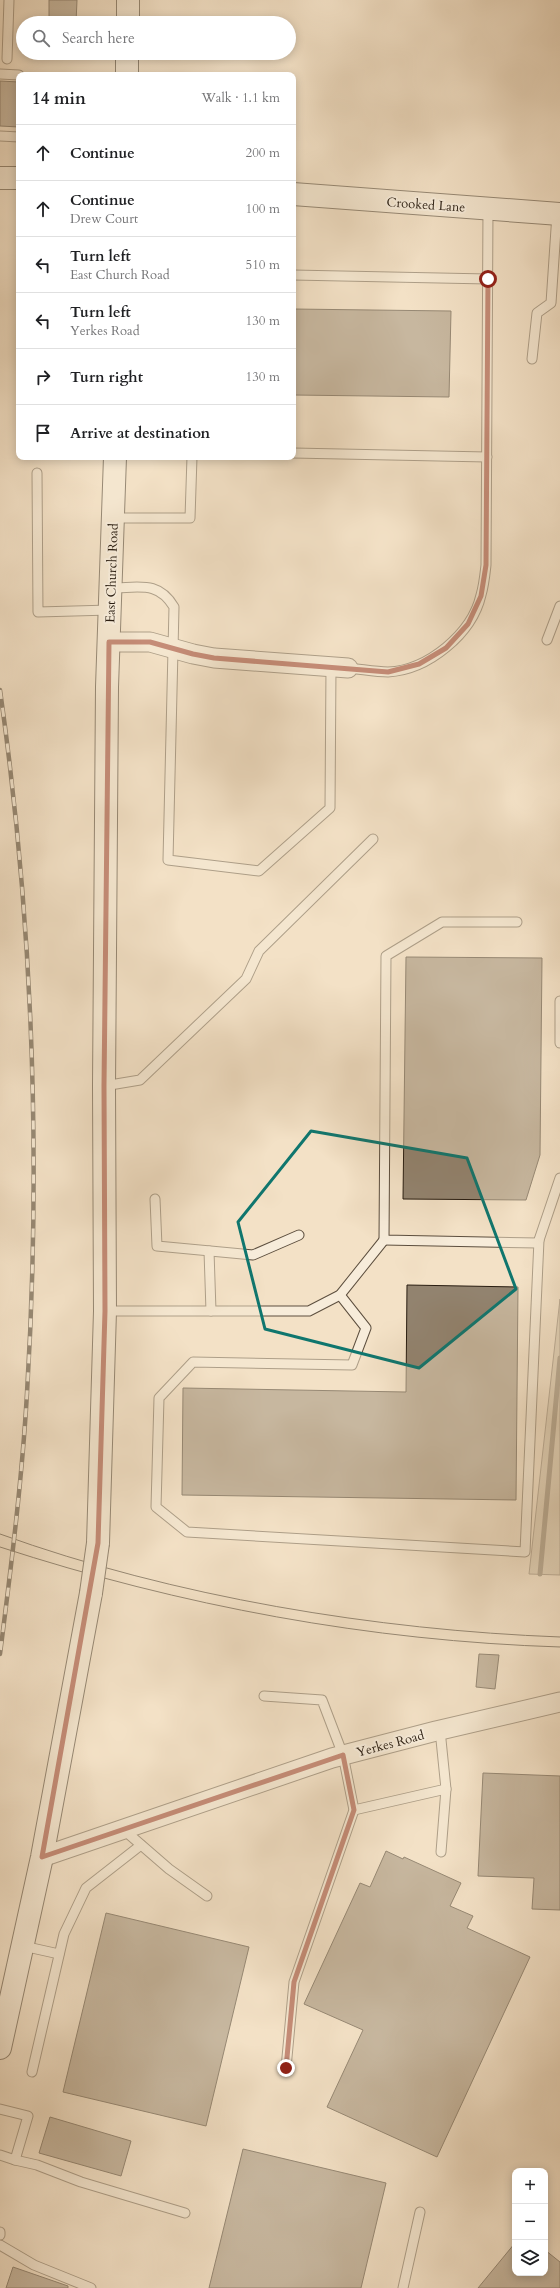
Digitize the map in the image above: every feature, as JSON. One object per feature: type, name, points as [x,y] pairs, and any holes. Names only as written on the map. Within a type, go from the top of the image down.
[{"type":"street","points":[[128,0],[128,16]]},
{"type":"street","points":[[127,60],[127,72]]},
{"type":"street","points":[[0,178],[16,178]]},
{"type":"street","name":"Crooked Lane","points":[[296,194],[559,214]]},
{"type":"street","name":"East Church Road","points":[[0,2048],[42,1857],[91,1593],[98,1543],[105,1311],[104,1086],[109,642],[115,460]]},
{"type":"street","points":[[109,642],[150,642],[193,654],[214,658],[339,667]]},
{"type":"street","name":"Yerkes Road","points":[[42,1857],[343,1755],[440,1730],[560,1702]]},
{"type":"lane","points":[[7,59],[9,0]]},
{"type":"lane","points":[[0,74],[16,75]]},
{"type":"lane","points":[[0,136],[16,137]]},
{"type":"lane","points":[[111,588],[150,588],[159,590],[166,595],[174,607],[168,860],[259,871],[330,808],[339,667],[388,672],[419,664],[446,648],[468,624],[481,596],[486,565],[488,209]]},
{"type":"lane","points":[[532,359],[537,313],[551,303],[559,214]]},
{"type":"lane","points":[[296,275],[488,279]]},
{"type":"lane","points":[[296,453],[487,457]]},
{"type":"lane","points":[[113,518],[190,518],[192,460]]},
{"type":"lane","points":[[37,473],[38,612],[110,610]]},
{"type":"lane","points":[[547,640],[560,606]]},
{"type":"lane","points":[[104,1086],[140,1080],[246,980],[259,951],[372,839]]},
{"type":"lane","points":[[105,1311],[309,1311],[340,1295],[384,1240],[386,956],[442,922],[516,922]]},
{"type":"lane","points":[[560,1001],[560,1043]]},
{"type":"lane","points":[[340,1295],[366,1328],[352,1365],[193,1362],[159,1398],[156,1507],[187,1532],[525,1552],[539,1240],[560,1178]]},
{"type":"lane","points":[[155,1199],[157,1246],[253,1255],[299,1235]]},
{"type":"lane","points":[[384,1240],[538,1243],[539,1240]]},
{"type":"lane","points":[[210,1251],[211,1311]]},
{"type":"lane","points":[[264,1696],[322,1700],[343,1755],[354,1810],[294,1982],[286,2068]]},
{"type":"lane","points":[[440,1730],[446,1789],[441,1852]]},
{"type":"lane","points":[[354,1810],[446,1789]]},
{"type":"lane","points":[[124,1830],[169,1869],[207,1896]]},
{"type":"lane","points":[[32,2072],[64,1934],[86,1888],[141,1844]]},
{"type":"lane","points":[[22,1946],[59,1954]]},
{"type":"lane","points":[[0,2109],[28,2116],[15,2160]]},
{"type":"lane","points":[[0,2155],[81,2182],[185,2213]]},
{"type":"lane","points":[[403,2288],[420,2212]]},
{"type":"lane","points":[[0,2245],[34,2265],[91,2288]]},
{"type":"highlighted area","points":[[311,1131],[467,1158],[516,1289],[419,1368],[265,1329],[238,1222]]},
{"type":"shaded area","points":[[560,1299],[560,1575],[529,1574]]},
{"type":"building","points":[[49,0],[77,0],[76,16],[49,16]]},
{"type":"building","points":[[0,81],[16,82],[16,127],[0,126]]},
{"type":"building","points":[[296,309],[451,311],[449,397],[296,395]]},
{"type":"building","points":[[406,957],[542,958],[540,1155],[526,1200],[403,1199]]},
{"type":"building","points":[[407,1285],[518,1287],[516,1500],[182,1495],[183,1388],[406,1392]]},
{"type":"building","points":[[479,1654],[499,1655],[495,1689],[476,1687]]},
{"type":"building","points":[[483,1773],[560,1776],[560,1910],[532,1909],[534,1878],[478,1876]]},
{"type":"building","points":[[386,1851],[403,1859],[404,1857],[461,1883],[450,1906],[473,1916],[467,1928],[530,1957],[437,2157],[327,2107],[363,2030],[304,2004],[360,1883],[370,1887]]},
{"type":"building","points":[[106,1913],[249,1947],[206,2126],[63,2092]]},
{"type":"building","points":[[50,2117],[131,2141],[121,2176],[39,2153]]},
{"type":"building","points":[[243,2149],[386,2183],[361,2288],[209,2288]]},
{"type":"building","points":[[512,2247],[512,2276],[548,2276],[548,2252],[560,2262],[560,2288],[478,2288]]},
{"type":"building","points":[[13,2267],[68,2286],[68,2288],[6,2288]]},
{"type":"waterway","points":[[540,1574],[560,1358]]},
{"type":"tram line","points":[[0,1534],[66,1556],[135,1576],[276,1606],[348,1618],[419,1627],[560,1637]]},
{"type":"tram line","points":[[0,1547],[137,1587],[277,1617],[418,1637],[560,1647]]},
{"type":"railway","points":[[0,690],[11,777],[27,953],[33,1129],[31,1305],[25,1426],[16,1524],[0,1654]]},
{"type":"route","points":[[286,2068],[294,1982],[354,1810],[343,1755],[42,1857],[91,1593],[98,1543],[105,1311],[104,1086],[107,687],[109,642],[150,642],[193,654],[214,658],[388,672],[419,664],[446,648],[468,624],[481,596],[486,565],[488,279]]}]
